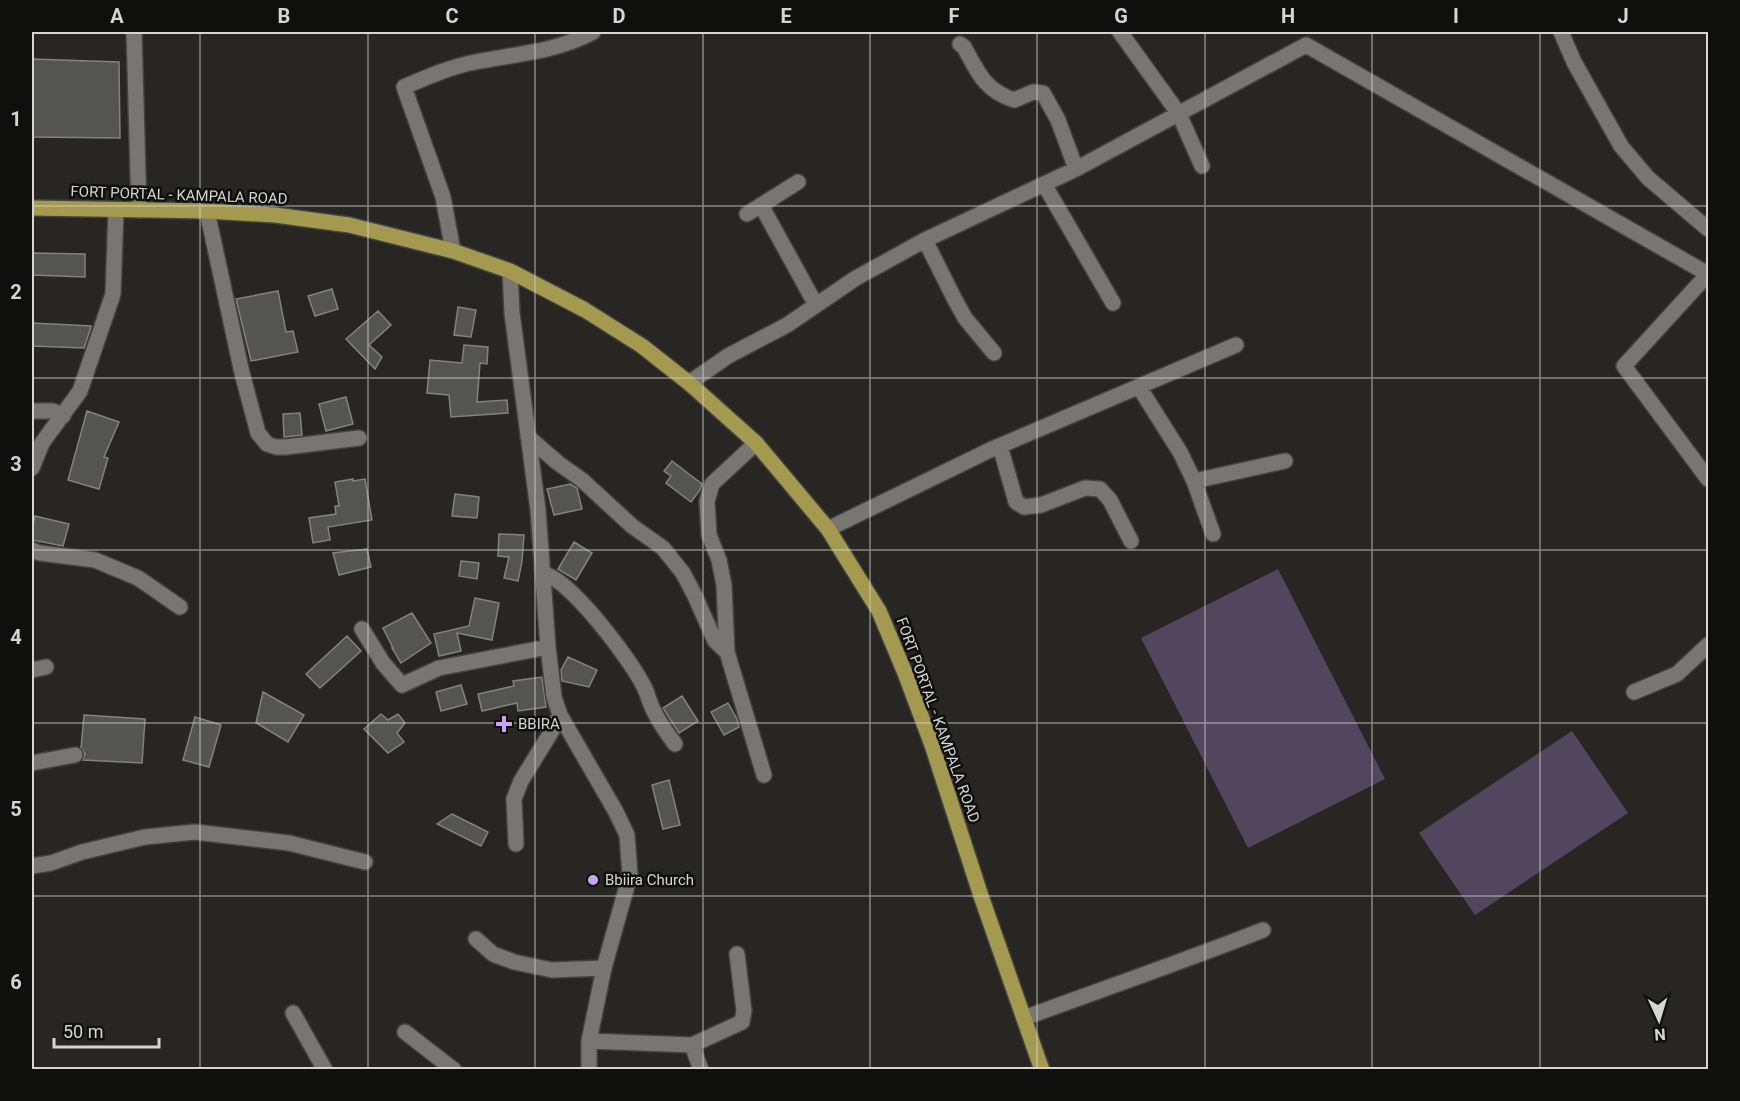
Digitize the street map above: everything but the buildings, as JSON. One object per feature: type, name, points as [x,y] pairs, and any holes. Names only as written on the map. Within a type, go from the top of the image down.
[{"type":"main road","name":"FORT PORTAL - KAMPALA ROAD","points":[[32,208],[207,211],[275,215],[349,225],[453,251],[510,271],[585,310],[642,346],[689,384],[756,443],[828,529],[879,611],[932,746],[1042,1070]]},
{"type":"street","points":[[134,32],[139,210]]},
{"type":"street","points":[[453,251],[443,197],[404,87],[436,73],[472,62],[544,50],[570,43],[593,32]]},
{"type":"street","points":[[1120,32],[1179,114],[1202,166]]},
{"type":"street","points":[[1561,32],[1574,62],[1621,146],[1648,178],[1708,230]]},
{"type":"street","points":[[960,44],[984,82],[1000,95],[1014,100],[1034,92],[1043,93],[1058,120],[1076,168]]},
{"type":"street","points":[[689,384],[728,356],[787,326],[856,278],[925,240],[1076,168],[1306,45],[1708,274],[1624,366],[1708,479]]},
{"type":"street","points":[[747,213],[798,182]]},
{"type":"street","points":[[1044,184],[1113,303]]},
{"type":"street","points":[[761,205],[816,305]]},
{"type":"street","points":[[32,468],[42,443],[80,392],[113,294],[116,210]]},
{"type":"street","points":[[207,211],[258,433],[267,444],[276,447],[359,438]]},
{"type":"street","points":[[925,240],[965,318],[994,353]]},
{"type":"street","points":[[510,271],[512,313],[538,510],[554,697],[560,715],[627,835],[630,875],[604,968],[589,1041],[589,1070]]},
{"type":"street","points":[[828,529],[1000,446],[1236,345]]},
{"type":"street","points":[[1139,387],[1180,452],[1213,534]]},
{"type":"street","points":[[32,411],[53,411],[63,416]]},
{"type":"street","points":[[528,437],[582,480],[632,526],[663,548],[683,573],[715,641],[727,651]]},
{"type":"street","points":[[756,443],[712,484],[707,501],[709,535],[719,560],[724,585],[727,651],[764,775]]},
{"type":"street","points":[[1000,446],[1016,502],[1024,507],[1041,504],[1085,488],[1100,489],[1110,500],[1131,542]]},
{"type":"street","points":[[1194,482],[1285,461]]},
{"type":"street","points":[[32,550],[95,560],[138,578],[180,607]]},
{"type":"street","points":[[544,574],[549,575],[573,593],[614,642],[643,684],[654,712],[675,744]]},
{"type":"street","points":[[363,629],[383,663],[402,684],[439,668],[548,647]]},
{"type":"street","points":[[1634,692],[1677,674],[1708,645]]},
{"type":"street","points":[[516,844],[514,799],[521,781],[560,715]]},
{"type":"street","points":[[32,763],[75,755]]},
{"type":"street","points":[[32,866],[146,837],[195,832],[289,843],[365,862]]},
{"type":"street","points":[[1024,1018],[1263,930]]},
{"type":"street","points":[[476,939],[494,954],[514,962],[552,970],[604,968]]},
{"type":"street","points":[[589,1041],[692,1045],[742,1022],[744,1011],[737,954]]},
{"type":"street","points":[[293,1013],[326,1070]]},
{"type":"street","points":[[405,1032],[454,1070]]},
{"type":"street","points":[[692,1045],[701,1070]]},
{"type":"shaded area","points":[[1278,569],[1385,779],[1248,848],[1141,638]]},
{"type":"shaded area","points":[[1572,731],[1628,813],[1475,915],[1419,833]]},
{"type":"place","name":"BBIRA","points":[[504,724]]},
{"type":"place","name":"Bbiira Church","points":[[593,880]]}]
